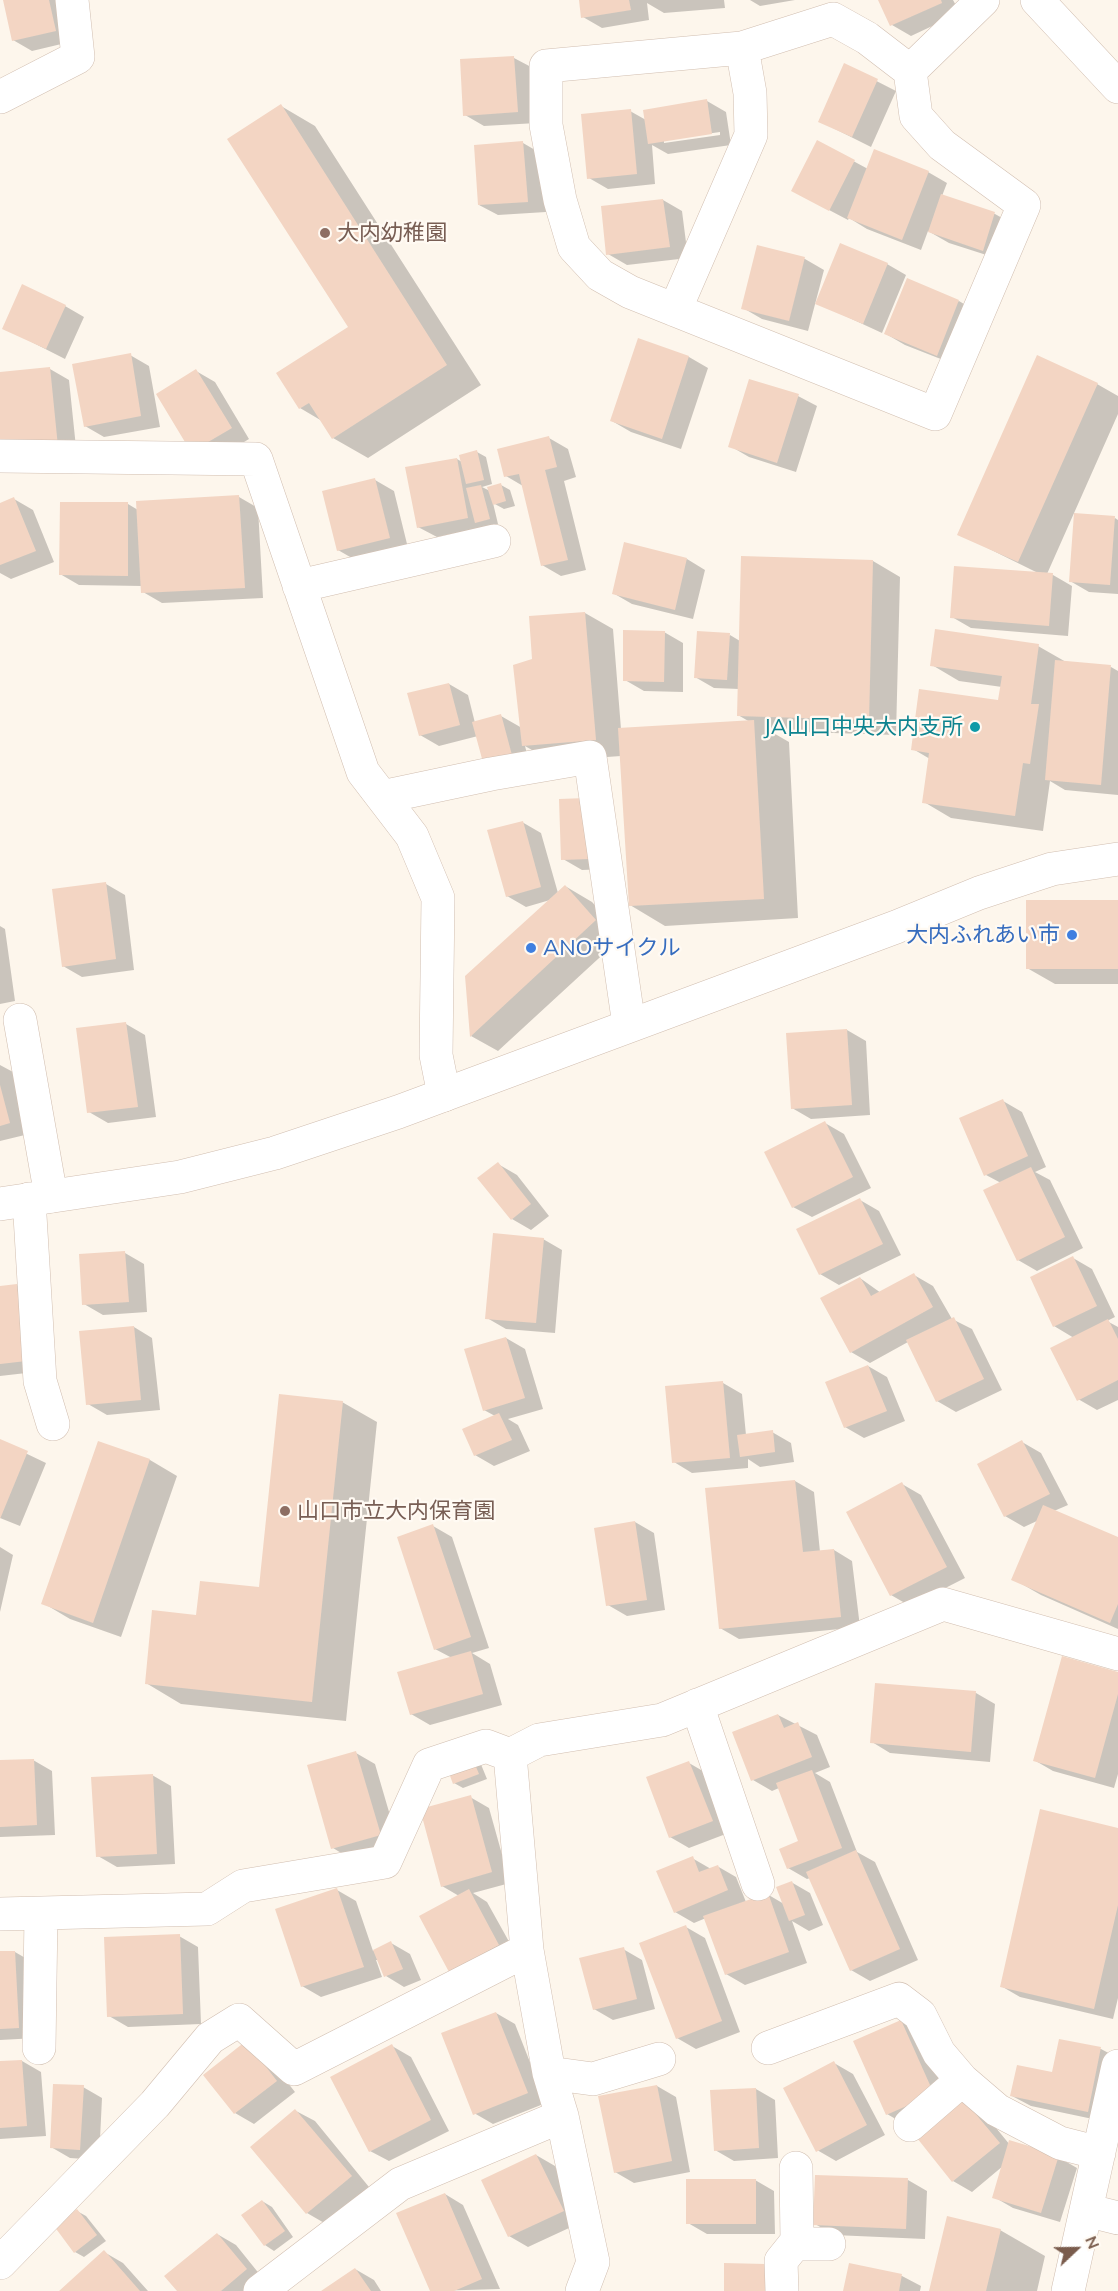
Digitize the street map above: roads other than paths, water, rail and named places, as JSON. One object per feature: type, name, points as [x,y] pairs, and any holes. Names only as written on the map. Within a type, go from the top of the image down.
[{"type":"street","points":[[0,97],[78,57],[72,0]]},
{"type":"street","points":[[910,71],[983,0]]},
{"type":"street","points":[[1037,0],[1118,87]]},
{"type":"street","points":[[831,9],[910,71],[916,116],[942,145],[1024,205],[935,414],[630,292],[600,275],[574,247],[560,200],[546,125],[546,66],[742,48],[831,9]]},
{"type":"street","points":[[675,310],[751,135],[750,93],[742,48]]},
{"type":"street","points":[[0,456],[256,459],[363,772],[412,836],[438,898],[436,1054],[444,1095]]},
{"type":"street","points":[[299,586],[494,541]]},
{"type":"street","points":[[382,797],[491,774],[590,757],[629,1025]]},
{"type":"street","points":[[27,1200],[180,1177],[275,1153],[444,1095],[896,927],[979,893],[1052,869],[1118,859]]},
{"type":"street","points":[[20,1020],[27,1200],[40,1382],[53,1424]]},
{"type":"street","points":[[0,1914],[41,1915],[207,1909],[243,1886],[385,1862],[429,1766],[486,1746],[510,1755],[539,1740],[662,1720],[943,1604],[1118,1654]]},
{"type":"street","points":[[697,1705],[758,1884]]},
{"type":"street","points":[[510,1755],[527,1950],[549,2073],[562,2116],[593,2262],[582,2291]]},
{"type":"street","points":[[39,2048],[41,1915]]},
{"type":"street","points":[[0,2263],[155,2104],[210,2037],[239,2020],[294,2069],[527,1950]]},
{"type":"street","points":[[768,2048],[899,1999],[920,2015],[939,2053],[962,2080],[997,2110],[1060,2143],[1099,2152]]},
{"type":"street","points":[[549,2073],[593,2079],[658,2059]]},
{"type":"street","points":[[1068,2291],[1118,2066]]},
{"type":"street","points":[[910,2125],[962,2080]]},
{"type":"street","points":[[260,2291],[400,2184],[562,2116]]},
{"type":"street","points":[[782,2291],[781,2261],[795,2244],[796,2168]]},
{"type":"street","points":[[1086,2210],[1118,2218]]},
{"type":"street","points":[[795,2244],[829,2244]]},
{"type":"place","name":"大内幼稚園","points":[[325,233]]},
{"type":"place","name":"JA山口中央大内支所","points":[[975,727]]},
{"type":"place","name":"大内ふれあい市","points":[[1072,935]]},
{"type":"place","name":"ANOサイクル","points":[[531,948]]},
{"type":"place","name":"山口市立大内保育園","points":[[285,1511]]}]
